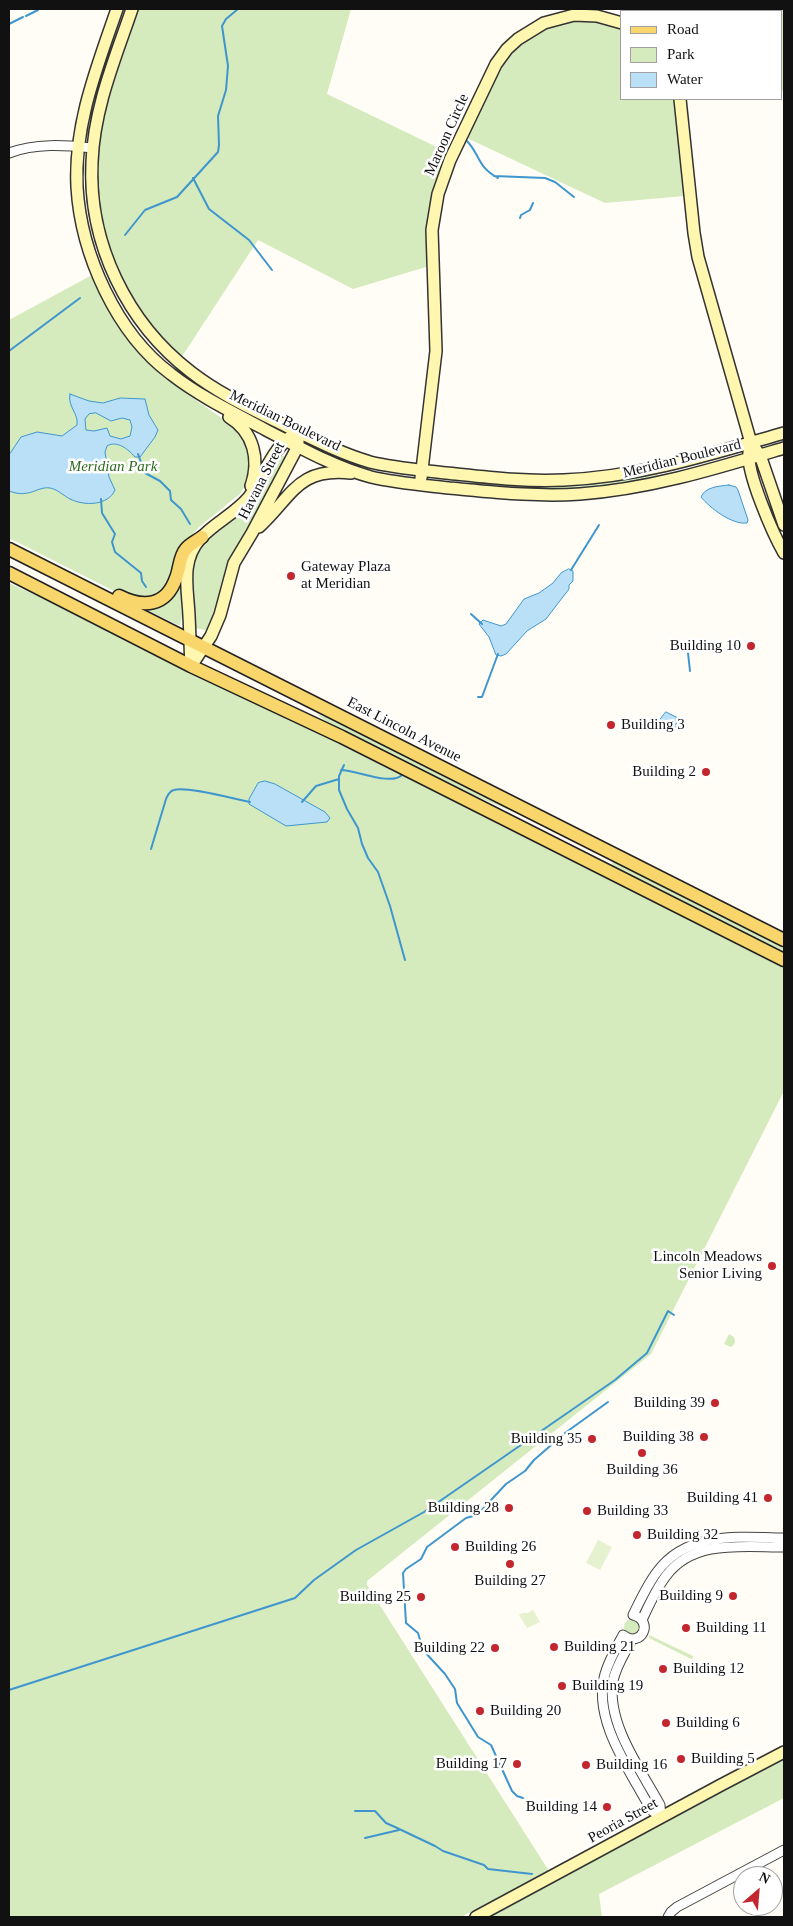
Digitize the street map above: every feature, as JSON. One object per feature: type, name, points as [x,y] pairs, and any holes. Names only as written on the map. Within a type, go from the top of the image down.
[{"type":"main road","name":"Meridian Boulevard","points":[[117,9],[82,117],[78,147],[77,176],[79,204],[86,240],[98,274],[114,307],[152,357],[174,376],[223,407],[298,446],[369,476],[420,484],[523,494],[592,493],[656,484],[784,448]]},
{"type":"main road","name":"Meridian Boulevard","points":[[132,9],[101,102],[92,148],[93,198],[99,234],[114,274],[140,320],[164,348],[196,376],[227,395],[297,432],[367,461],[422,470],[516,480],[589,479],[655,469],[784,433]]},
{"type":"main road","name":"Maroon Circle","points":[[420,484],[436,348],[432,234],[436,203],[444,176],[493,70],[507,49],[520,36],[541,24],[583,12],[620,22]]},
{"type":"main road","points":[[680,100],[696,248],[751,443],[760,455],[784,525]]},
{"type":"main road","points":[[174,376],[176,380],[200,399],[237,422],[248,435],[254,449],[255,466],[253,482],[246,501]]},
{"type":"main road","name":"Havana Street","points":[[191,666],[186,569],[192,552],[202,537],[246,501],[286,440],[297,432]]},
{"type":"main road","name":"Havana Street","points":[[191,666],[220,615],[234,563],[252,534],[298,446],[297,432]]},
{"type":"main road","points":[[751,443],[748,459],[767,516],[784,553]]},
{"type":"main road","points":[[252,534],[276,511],[295,487],[309,478],[334,472],[369,476]]},
{"type":"main road","points":[[46,568],[64,568],[131,602],[148,604],[161,598],[170,590],[176,579],[187,547],[202,537]]},
{"type":"main road","name":"East Lincoln Avenue","points":[[9,549],[784,940]]},
{"type":"main road","points":[[9,573],[191,666],[335,733],[784,960]]},
{"type":"main road","points":[[733,914],[753,916],[784,932]]},
{"type":"main road","name":"Peoria Street","points":[[476,1917],[784,1752]]},
{"type":"street","points":[[9,153],[40,146],[92,148]]},
{"type":"street","points":[[661,1817],[651,1810],[612,1736],[603,1711],[604,1676],[610,1660],[627,1637],[638,1638],[644,1632],[642,1620],[633,1615],[657,1571],[684,1548],[700,1541],[715,1538],[784,1538]]},
{"type":"street","points":[[642,1620],[666,1575],[680,1562],[696,1553],[718,1548],[784,1547]]},
{"type":"street","points":[[668,1917],[675,1909],[784,1850]]},
{"type":"green space","points":[[137,9],[351,9],[327,94],[447,152],[441,166],[430,208],[426,267],[353,289],[258,240],[181,358],[167,345],[136,307],[120,279],[103,231],[96,182],[101,117]]},
{"type":"green space","points":[[784,9],[784,95],[783,10],[740,10]]},
{"type":"green space","points":[[589,21],[607,24],[620,29],[620,100],[675,100],[684,196],[605,203],[467,138],[497,75],[510,57],[524,41],[542,30],[563,23]]},
{"type":"green space","name":"Meridian Park","points":[[92,275],[113,317],[141,354],[187,394],[236,428],[247,444],[251,463],[247,481],[241,493],[198,528],[183,545],[173,578],[158,596],[130,599],[9,538],[9,320]]},
{"type":"green space","points":[[279,456],[284,456],[286,459],[251,524],[231,556],[215,614],[206,630],[194,628],[190,585],[190,573],[193,562],[205,543],[242,514],[255,501]]},
{"type":"green space","points":[[657,473],[658,476],[636,483],[589,489],[564,490],[468,485],[468,483]]},
{"type":"green space","points":[[180,582],[185,616],[182,616],[180,625],[145,609]]},
{"type":"green space","points":[[9,583],[53,603],[218,686],[329,738],[784,968],[784,1091],[651,1354],[367,1581],[367,1585],[549,1871],[461,1917],[9,1917]]},
{"type":"green space","points":[[316,714],[333,719],[513,812],[457,788],[331,725]]},
{"type":"green space","points":[[612,860],[784,947],[784,953],[615,868],[612,866]]},
{"type":"green space","points":[[729,1334],[735,1340],[731,1347],[724,1344]]},
{"type":"green space","points":[[598,1540],[612,1547],[600,1570],[586,1563]]},
{"type":"green space","points":[[532,1610],[540,1622],[527,1628],[519,1615]]},
{"type":"green space","points":[[632,1619],[638,1621],[640,1627],[638,1633],[632,1635],[626,1633],[624,1627],[626,1621]]},
{"type":"green space","points":[[649,1635],[693,1656],[693,1658],[691,1659],[649,1638]]},
{"type":"green space","points":[[624,1643],[610,1710],[626,1756],[612,1729],[606,1700],[610,1670]]},
{"type":"green space","points":[[784,1760],[784,1798],[599,1894],[602,1917],[490,1917],[740,1781]]},
{"type":"water","points":[[70,394],[89,401],[103,403],[120,398],[145,399],[149,415],[158,430],[140,457],[135,457],[126,448],[115,444],[107,446],[105,452],[109,477],[115,490],[112,495],[101,502],[82,503],[50,488],[22,494],[9,491],[9,455],[21,437],[37,432],[62,436],[77,425]],"holes":[[[96,413],[111,421],[122,418],[130,420],[132,427],[130,436],[121,439],[110,436],[107,428],[94,431],[86,430],[85,419],[89,414]]]},
{"type":"water","points":[[729,485],[736,487],[738,490],[748,520],[747,523],[728,519],[701,497],[709,489]]},
{"type":"water","points":[[569,569],[573,571],[573,581],[546,619],[527,631],[506,654],[496,655],[489,637],[479,624],[483,620],[501,626],[506,624],[524,599],[539,593],[553,583],[561,573]]},
{"type":"water","points":[[666,712],[678,718],[675,728],[660,720]]},
{"type":"water","points":[[265,781],[275,784],[325,812],[330,818],[327,822],[286,826],[249,804],[249,799],[258,783]]},
{"type":"waterway","points":[[125,235],[145,210],[177,197],[218,152],[218,116],[226,90],[228,66],[222,26],[226,19],[238,9]]},
{"type":"waterway","points":[[26,16],[38,10]]},
{"type":"waterway","points":[[9,24],[23,17]]},
{"type":"waterway","points":[[466,140],[471,145],[482,165],[498,178]]},
{"type":"waterway","points":[[494,176],[545,178],[555,182],[574,197]]},
{"type":"waterway","points":[[193,178],[209,209],[249,240],[272,270]]},
{"type":"waterway","points":[[520,218],[521,215],[530,210],[533,203]]},
{"type":"waterway","points":[[9,351],[80,298]]},
{"type":"waterway","points":[[138,454],[145,473],[160,481],[170,491],[171,500],[181,509],[190,524]]},
{"type":"waterway","points":[[101,499],[102,513],[115,534],[112,542],[115,552],[141,573],[142,581],[146,587]]},
{"type":"waterway","points":[[571,570],[599,525]]},
{"type":"waterway","points":[[471,614],[482,624]]},
{"type":"waterway","points":[[688,653],[690,671]]},
{"type":"waterway","points":[[478,697],[482,697],[498,654]]},
{"type":"waterway","points":[[344,765],[339,776],[339,790],[358,828],[368,858],[378,872],[405,960]]},
{"type":"waterway","points":[[341,770],[390,779],[402,775]]},
{"type":"waterway","points":[[302,802],[316,786],[339,779]]},
{"type":"waterway","points":[[151,849],[166,799],[172,791],[180,789],[200,791],[250,802]]},
{"type":"waterway","points":[[9,1690],[295,1598],[314,1580],[356,1550],[424,1512],[615,1380],[647,1353],[668,1311],[674,1315]]},
{"type":"waterway","points":[[523,1798],[517,1796],[512,1791],[491,1745],[478,1737],[457,1703],[455,1689],[445,1674],[423,1650],[418,1633],[406,1623],[403,1573],[421,1559],[427,1547],[466,1518],[477,1515],[506,1484],[525,1471],[534,1460],[565,1433],[608,1402]]},
{"type":"waterway","points":[[355,1811],[375,1811],[386,1823],[443,1851],[484,1865],[488,1869],[532,1874]]},
{"type":"waterway","points":[[365,1838],[399,1830]]},
{"type":"place","name":"Gateway Plaza at Meridian","points":[[291,576]]},
{"type":"place","name":"Building 10","points":[[751,646]]},
{"type":"place","name":"Building 3","points":[[611,725]]},
{"type":"place","name":"Building 2","points":[[706,772]]},
{"type":"place","name":"Lincoln Meadows Senior Living","points":[[772,1266]]},
{"type":"place","name":"Building 39","points":[[715,1403]]},
{"type":"place","name":"Building 38","points":[[704,1437]]},
{"type":"place","name":"Building 35","points":[[592,1439]]},
{"type":"place","name":"Building 36","points":[[642,1453]]},
{"type":"place","name":"Building 41","points":[[768,1498]]},
{"type":"place","name":"Building 28","points":[[509,1508]]},
{"type":"place","name":"Building 33","points":[[587,1511]]},
{"type":"place","name":"Building 32","points":[[637,1535]]},
{"type":"place","name":"Building 26","points":[[455,1547]]},
{"type":"place","name":"Building 27","points":[[510,1564]]},
{"type":"place","name":"Building 9","points":[[733,1596]]},
{"type":"place","name":"Building 25","points":[[421,1597]]},
{"type":"place","name":"Building 11","points":[[686,1628]]},
{"type":"place","name":"Building 21","points":[[554,1647]]},
{"type":"place","name":"Building 22","points":[[495,1648]]},
{"type":"place","name":"Building 12","points":[[663,1669]]},
{"type":"place","name":"Building 19","points":[[562,1686]]},
{"type":"place","name":"Building 20","points":[[480,1711]]},
{"type":"place","name":"Building 6","points":[[666,1723]]},
{"type":"place","name":"Building 5","points":[[681,1759]]},
{"type":"place","name":"Building 17","points":[[517,1764]]},
{"type":"place","name":"Building 16","points":[[586,1765]]},
{"type":"place","name":"Building 14","points":[[607,1807]]}]
